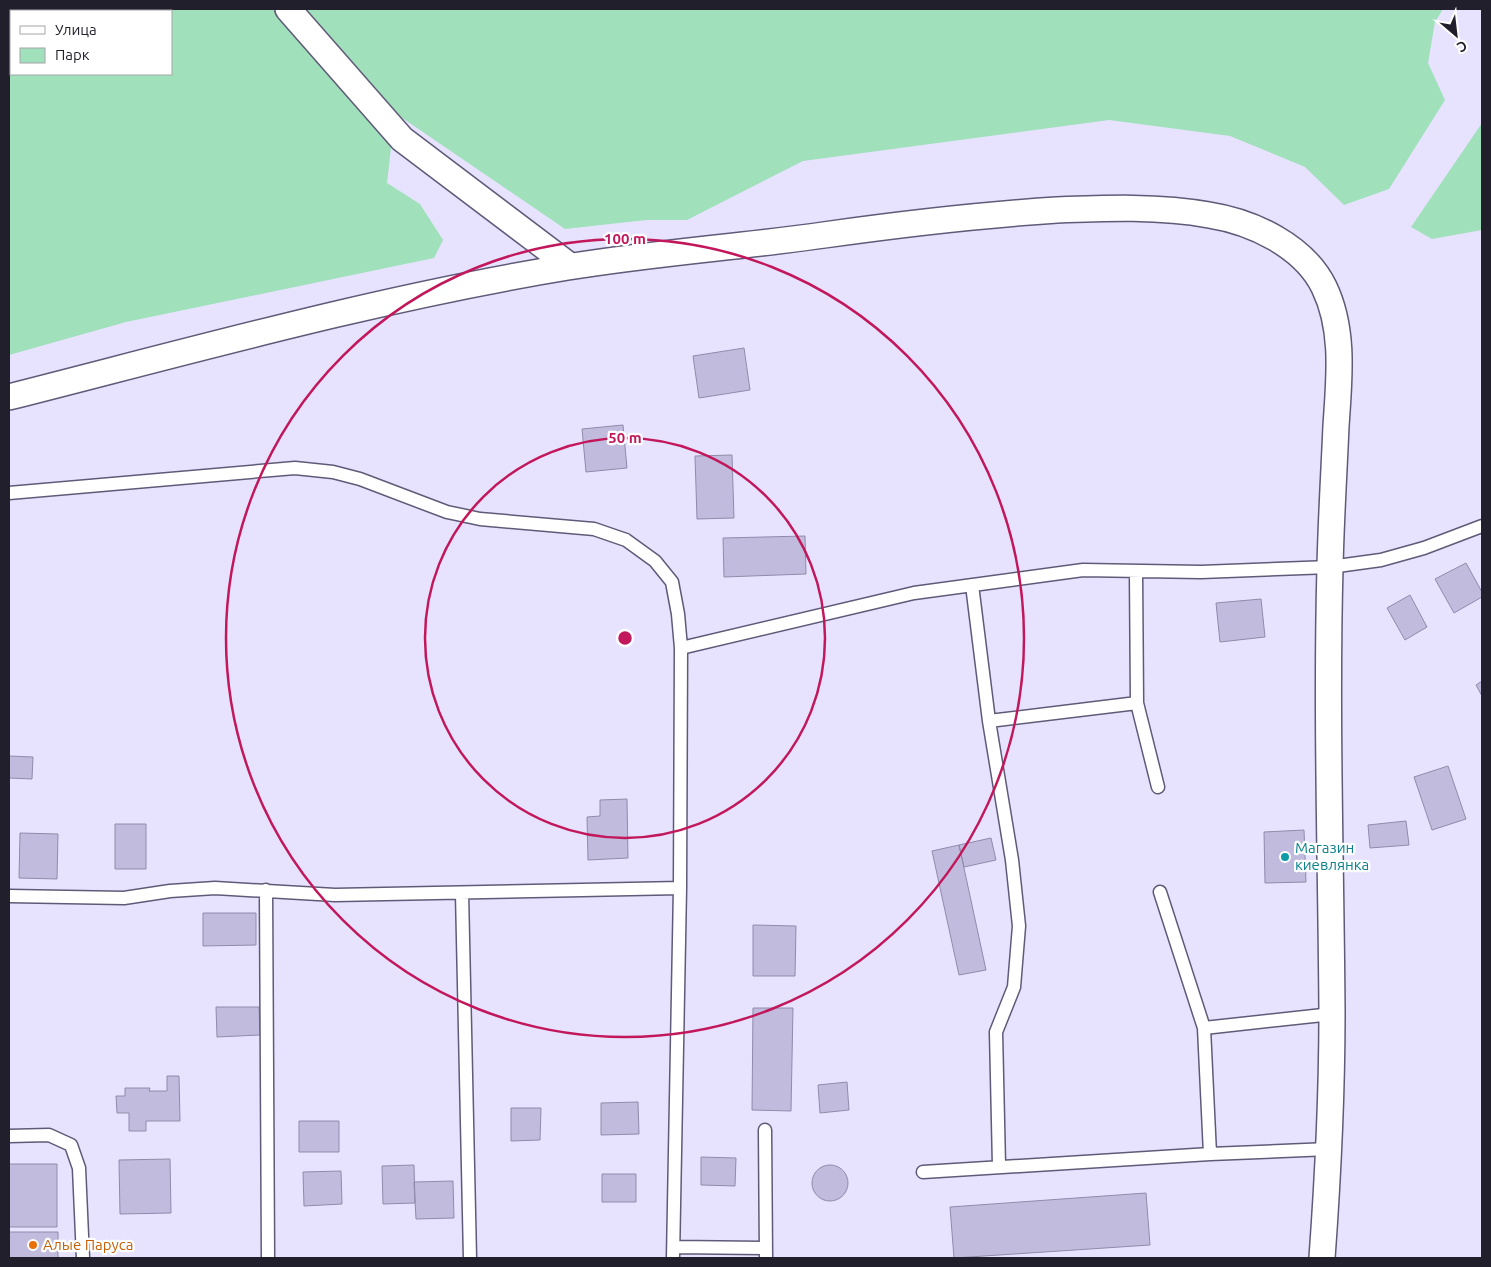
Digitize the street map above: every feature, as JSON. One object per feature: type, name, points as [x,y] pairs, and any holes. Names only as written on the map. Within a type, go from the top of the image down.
[{"type":"street","points":[[288,9],[402,139],[570,266]]},
{"type":"street","points":[[9,398],[354,309],[570,266],[819,236],[924,220],[1094,208],[1153,209],[1208,214],[1242,222],[1272,236],[1298,255],[1322,282],[1334,314],[1340,358],[1330,568],[1329,901],[1332,1014],[1329,1149],[1322,1258]]},
{"type":"lane","points":[[9,493],[295,468],[333,472],[360,479],[447,512],[480,519],[594,529],[626,540],[655,561],[672,582],[678,614],[680,648],[680,888],[674,1253],[766,1253],[765,1130]]},
{"type":"lane","points":[[680,648],[914,593],[1083,570],[1201,572],[1330,568],[1381,560],[1424,548],[1482,526]]},
{"type":"lane","points":[[1136,572],[1137,703],[1158,787]]},
{"type":"lane","points":[[972,585],[989,721],[1012,860],[1020,926],[1014,987],[996,1032],[999,1166]]},
{"type":"lane","points":[[989,721],[1137,703]]},
{"type":"lane","points":[[9,896],[124,898],[170,891],[216,888],[336,895],[680,888]]},
{"type":"lane","points":[[266,890],[268,1258]]},
{"type":"lane","points":[[1160,892],[1204,1028],[1210,1154]]},
{"type":"lane","points":[[462,893],[470,1258]]},
{"type":"lane","points":[[1204,1028],[1332,1014]]},
{"type":"lane","points":[[9,1136],[49,1135],[70,1145],[79,1168],[82,1258]]},
{"type":"lane","points":[[923,1172],[1210,1154],[1329,1149]]},
{"type":"green space","points":[[9,9],[1443,9],[1435,22],[1428,63],[1445,100],[1389,189],[1344,205],[1305,167],[1230,136],[1109,120],[803,161],[687,220],[646,220],[565,229],[395,113],[387,183],[420,204],[443,240],[434,258],[126,322],[9,355]]},
{"type":"green space","points":[[1482,123],[1482,230],[1432,239],[1411,227]]},
{"type":"building","points":[[744,348],[750,390],[699,398],[693,356]]},
{"type":"building","points":[[623,425],[627,468],[586,472],[582,429]]},
{"type":"building","points":[[732,455],[734,518],[697,519],[695,456]]},
{"type":"building","points":[[805,536],[806,574],[724,577],[723,538]]},
{"type":"building","points":[[1466,563],[1482,592],[1482,597],[1454,613],[1435,579]]},
{"type":"building","points":[[1410,595],[1427,627],[1405,640],[1387,608]]},
{"type":"building","points":[[1261,599],[1265,637],[1220,642],[1216,603]]},
{"type":"building","points":[[1482,681],[1482,696],[1476,685]]},
{"type":"building","points":[[9,756],[33,757],[32,779],[9,778]]},
{"type":"building","points":[[1448,766],[1466,819],[1432,830],[1414,777]]},
{"type":"building","points":[[627,799],[628,858],[588,860],[587,817],[600,816],[600,800]]},
{"type":"building","points":[[1406,821],[1409,845],[1370,848],[1368,825]]},
{"type":"building","points":[[115,824],[146,824],[146,869],[115,869]]},
{"type":"building","name":"Магазин киевлянка","points":[[1304,830],[1306,882],[1265,883],[1264,832]]},
{"type":"building","points":[[20,833],[58,834],[57,879],[19,878]]},
{"type":"building","points":[[991,838],[996,860],[964,867],[959,845]]},
{"type":"building","points":[[959,845],[986,970],[959,975],[932,851]]},
{"type":"building","points":[[203,913],[256,913],[256,945],[203,946]]},
{"type":"building","points":[[753,925],[796,926],[795,976],[753,976]]},
{"type":"building","points":[[216,1007],[259,1007],[260,1035],[217,1037]]},
{"type":"building","points":[[753,1008],[793,1008],[791,1111],[752,1110]]},
{"type":"building","points":[[167,1076],[179,1076],[180,1121],[146,1121],[146,1131],[129,1131],[129,1113],[117,1113],[116,1096],[125,1096],[125,1088],[150,1088],[149,1091],[167,1091]]},
{"type":"building","points":[[847,1082],[849,1110],[820,1113],[818,1085]]},
{"type":"building","points":[[638,1102],[639,1134],[601,1135],[601,1103]]},
{"type":"building","points":[[511,1108],[541,1108],[540,1140],[511,1141]]},
{"type":"building","points":[[299,1121],[339,1121],[339,1152],[299,1152]]},
{"type":"building","points":[[701,1157],[736,1158],[735,1186],[701,1185]]},
{"type":"building","points":[[170,1159],[171,1213],[120,1214],[119,1160]]},
{"type":"building","points":[[9,1164],[57,1164],[57,1227],[9,1227]]},
{"type":"building","points":[[414,1165],[415,1203],[383,1204],[382,1166]]},
{"type":"building","points":[[830,1165],[842,1171],[848,1183],[842,1195],[830,1201],[818,1195],[812,1183],[818,1171]]},
{"type":"building","points":[[341,1171],[342,1204],[304,1206],[303,1172]]},
{"type":"building","points":[[602,1174],[636,1174],[636,1202],[602,1202]]},
{"type":"building","points":[[453,1181],[454,1218],[416,1219],[414,1182]]},
{"type":"building","points":[[1146,1193],[1150,1245],[954,1258],[950,1207]]},
{"type":"building","name":"Алые Паруса","points":[[9,1232],[58,1232],[58,1258],[9,1258]]},
{"type":"place","name":"Магазин киевлянка","points":[[1285,857]]},
{"type":"place","name":"Алые Паруса","points":[[33,1245]]}]
